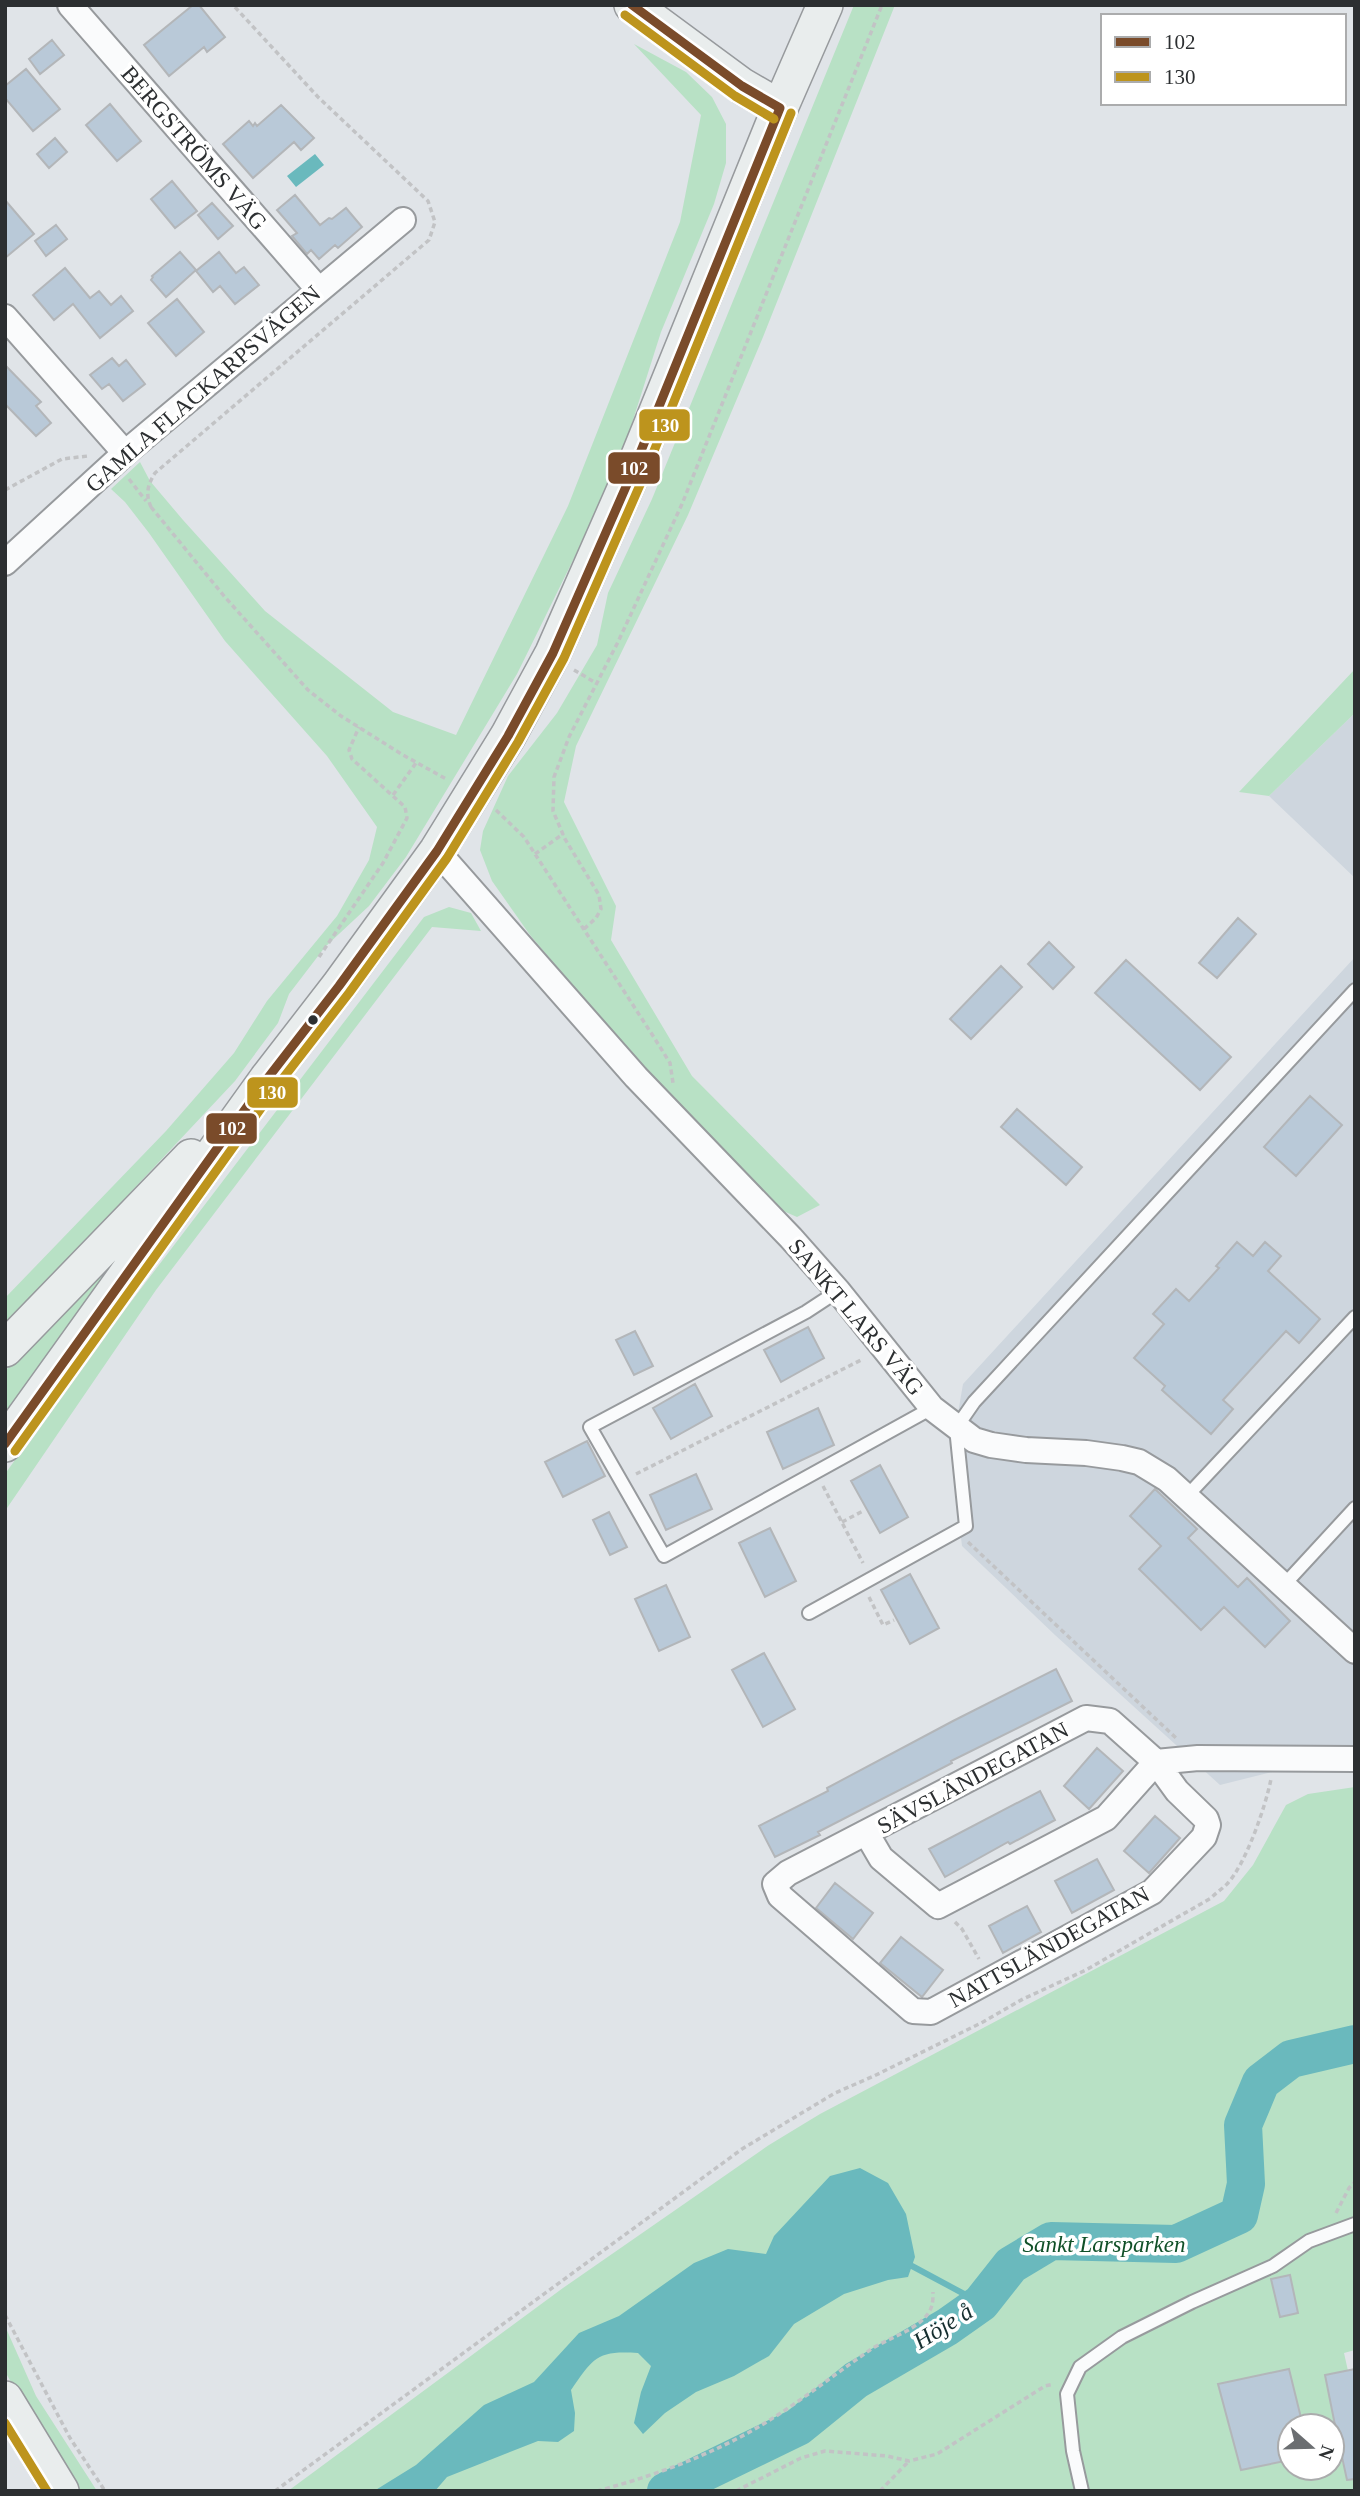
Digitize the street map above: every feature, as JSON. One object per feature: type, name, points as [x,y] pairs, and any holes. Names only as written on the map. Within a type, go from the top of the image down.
[{"type":"main road","points":[[632,5],[742,86],[780,108]]},
{"type":"main road","points":[[5,1444],[267,1079],[339,986],[437,851],[508,736],[553,653],[632,473],[824,5]]},
{"type":"main road","points":[[5,1349],[267,1079]]},
{"type":"main road","points":[[5,2399],[61,2491]]},
{"type":"main road","points":[[5,2447],[36,2491]]},
{"type":"street","name":"BERGSTRÖMS VÄG","points":[[70,5],[319,290]]},
{"type":"street","name":"GAMLA FLACKARPSVÄGEN","points":[[5,563],[117,461],[403,220]]},
{"type":"street","points":[[5,317],[117,461]]},
{"type":"street","name":"SANKT LARS VÄG","points":[[437,851],[636,1077],[791,1238],[838,1291],[932,1408],[974,1440],[991,1445],[1086,1453],[1139,1462],[1167,1479],[1187,1496],[1355,1651]]},
{"type":"street","name":"SÄVSLÄNDEGATAN","points":[[780,1896],[775,1884],[788,1873],[1086,1718],[1110,1721],[1178,1760]]},
{"type":"street","points":[[867,1834],[881,1858],[938,1906],[1105,1818],[1178,1760],[1355,1759]]},
{"type":"street","name":"NATTSLÄNDEGATAN","points":[[780,1896],[913,2011],[931,2012],[1152,1892],[1204,1838],[1208,1825],[1206,1819],[1177,1791],[1178,1760]]},
{"type":"lane","points":[[809,1613],[966,1526],[956,1428],[974,1402],[1355,990]]},
{"type":"lane","points":[[838,1291],[806,1312],[590,1427],[664,1556],[932,1408]]},
{"type":"lane","points":[[1187,1496],[1355,1317]]},
{"type":"lane","points":[[1284,1585],[1355,1508]]},
{"type":"lane","points":[[1082,2491],[1073,2451],[1068,2394],[1080,2367],[1122,2337],[1273,2266],[1309,2241],[1355,2224]]},
{"type":"path","points":[[584,929],[601,909],[599,895],[552,811],[554,777],[569,737],[618,642],[682,504],[882,5]]},
{"type":"path","points":[[5,490],[62,459],[80,455],[117,461],[224,596],[295,677],[324,704],[450,781]]},
{"type":"path","points":[[573,670],[596,683]]},
{"type":"path","points":[[319,957],[383,863],[407,818],[407,810],[352,759],[349,750],[359,727]]},
{"type":"path","points":[[393,796],[416,762]]},
{"type":"path","points":[[496,810],[517,830],[535,854],[670,1063],[673,1086]]},
{"type":"path","points":[[535,854],[563,834]]},
{"type":"path","points":[[622,1481],[884,1349]]},
{"type":"path","points":[[816,1472],[842,1522],[883,1625],[894,1619]]},
{"type":"path","points":[[842,1522],[863,1511]]},
{"type":"path","points":[[966,1526],[968,1545],[1178,1760]]},
{"type":"path","points":[[275,2491],[742,2149],[835,2093],[874,2077],[1086,1969],[1210,1898],[1229,1882],[1241,1862],[1264,1809],[1272,1774]]},
{"type":"path","points":[[938,1906],[962,1929],[991,1981]]},
{"type":"path","points":[[1332,2232],[1337,2210],[1355,2182]]},
{"type":"path","points":[[597,2491],[662,2470],[720,2447],[765,2424],[873,2347],[908,2330],[923,2319],[931,2309],[933,2292]]},
{"type":"path","points":[[5,2315],[70,2438],[105,2491]]},
{"type":"path","points":[[736,2491],[801,2458],[825,2451],[909,2460],[937,2454],[1045,2386],[1073,2380]]},
{"type":"path","points":[[880,2491],[909,2460]]},
{"type":"shaded area","points":[[1355,713],[1355,878],[1269,796]]},
{"type":"shaded area","points":[[1355,957],[1355,1751],[1220,1785],[962,1546],[951,1454],[963,1384]]},
{"type":"green space","points":[[854,5],[895,5],[763,337],[688,515],[576,746],[564,802],[616,906],[611,940],[692,1076],[820,1205],[797,1217],[781,1210],[637,1062],[530,935],[492,881],[480,850],[483,831],[508,776],[557,713],[597,645],[608,593],[652,499]]},
{"type":"green space","points":[[634,44],[686,72],[712,97],[726,124],[726,163],[714,204],[661,332],[626,442],[577,552],[517,674],[406,857],[369,906],[325,947],[289,994],[278,1023],[235,1081],[5,1326],[5,1298],[166,1131],[234,1053],[267,1001],[337,916],[369,860],[377,827],[327,756],[225,641],[149,533],[111,489],[140,462],[150,481],[265,611],[393,712],[456,735],[568,506],[680,222],[701,115]]},
{"type":"green space","points":[[1355,669],[1355,713],[1269,796],[1239,792]]},
{"type":"green space","points":[[449,907],[471,913],[481,931],[432,927],[156,1290],[5,1511],[5,1474],[82,1366],[424,917]]},
{"type":"green space","points":[[119,1249],[126,1258],[5,1422],[5,1371]]},
{"type":"green space","name":"Sankt Larsparken","points":[[1355,1787],[1355,2350],[1344,2353],[1348,2371],[1325,2376],[1332,2412],[1276,2412],[1276,2482],[1346,2482],[1346,2464],[1355,2462],[1355,2491],[288,2491],[563,2288],[769,2145],[820,2114],[1224,1901],[1253,1865],[1286,1805],[1308,1794]]},
{"type":"green space","points":[[5,2326],[36,2396],[97,2491],[76,2491],[7,2375]]},
{"type":"water","points":[[315,154],[324,165],[296,187],[287,176]]},
{"type":"water","points":[[860,2168],[888,2183],[906,2214],[915,2257],[908,2277],[888,2280],[844,2294],[794,2324],[769,2356],[734,2376],[696,2392],[665,2413],[643,2434],[634,2423],[641,2392],[651,2366],[638,2353],[613,2353],[591,2363],[571,2390],[575,2413],[574,2431],[558,2442],[538,2441],[447,2477],[435,2491],[374,2491],[416,2465],[484,2405],[534,2382],[579,2333],[619,2316],[694,2263],[728,2249],[766,2254],[774,2236],[830,2176]]},
{"type":"building","points":[[193,5],[199,5],[225,37],[207,52],[204,47],[169,76],[144,45]]},
{"type":"building","points":[[52,40],[64,55],[40,74],[29,59]]},
{"type":"building","points":[[26,69],[60,109],[33,131],[5,98],[5,86]]},
{"type":"building","points":[[110,104],[141,141],[117,161],[86,125]]},
{"type":"building","points":[[281,105],[314,138],[301,150],[294,142],[253,178],[223,144],[249,121],[253,126],[255,123],[257,126]]},
{"type":"building","points":[[55,138],[67,152],[49,168],[37,154]]},
{"type":"building","points":[[172,181],[197,211],[175,228],[151,199]]},
{"type":"building","points":[[295,195],[320,225],[346,208],[362,227],[338,248],[335,245],[319,259],[311,250],[307,254],[292,236],[297,233],[277,210]]},
{"type":"building","points":[[5,200],[34,234],[5,258]]},
{"type":"building","points":[[212,203],[233,226],[218,239],[198,215]]},
{"type":"building","points":[[56,225],[67,239],[46,256],[35,241]]},
{"type":"building","points":[[180,252],[196,270],[166,297],[151,280],[152,276]]},
{"type":"building","points":[[219,252],[236,273],[244,267],[259,285],[235,304],[220,286],[213,292],[196,271]]},
{"type":"building","points":[[65,268],[90,298],[99,291],[111,305],[121,296],[133,311],[100,338],[73,304],[54,320],[33,295]]},
{"type":"building","points":[[177,299],[204,332],[176,356],[148,323]]},
{"type":"building","points":[[112,358],[119,366],[126,360],[145,384],[123,401],[109,384],[102,389],[90,375]]},
{"type":"building","points":[[5,365],[41,402],[36,406],[51,423],[36,436],[5,404]]},
{"type":"building","points":[[1238,918],[1256,934],[1217,978],[1199,963]]},
{"type":"building","points":[[1049,942],[1074,967],[1053,989],[1028,964]]},
{"type":"building","points":[[1126,960],[1231,1057],[1200,1090],[1095,993]]},
{"type":"building","points":[[1001,966],[1022,987],[971,1039],[950,1019]]},
{"type":"building","points":[[1310,1096],[1342,1125],[1296,1176],[1264,1147]]},
{"type":"building","points":[[1017,1109],[1082,1167],[1066,1185],[1001,1127]]},
{"type":"building","points":[[1237,1242],[1253,1256],[1265,1242],[1281,1256],[1268,1271],[1320,1319],[1299,1343],[1286,1331],[1223,1400],[1233,1409],[1211,1434],[1162,1390],[1165,1386],[1134,1358],[1164,1324],[1153,1314],[1176,1289],[1189,1301],[1219,1268],[1216,1266]]},
{"type":"building","points":[[808,1327],[824,1358],[781,1382],[764,1350]]},
{"type":"building","points":[[635,1331],[653,1366],[634,1375],[616,1340]]},
{"type":"building","points":[[695,1384],[712,1416],[671,1439],[653,1408]]},
{"type":"building","points":[[818,1408],[834,1445],[783,1469],[767,1432]]},
{"type":"building","points":[[587,1441],[605,1476],[563,1497],[545,1462]]},
{"type":"building","points":[[880,1465],[908,1517],[880,1533],[851,1481]]},
{"type":"building","points":[[696,1474],[712,1509],[666,1530],[650,1495]]},
{"type":"building","points":[[1155,1489],[1197,1529],[1188,1538],[1238,1587],[1247,1578],[1290,1621],[1265,1647],[1224,1607],[1201,1630],[1139,1569],[1161,1546],[1130,1516]]},
{"type":"building","points":[[609,1512],[627,1547],[610,1555],[593,1520]]},
{"type":"building","points":[[770,1528],[796,1581],[765,1597],[739,1543]]},
{"type":"building","points":[[910,1574],[939,1628],[910,1644],[881,1590]]},
{"type":"building","points":[[666,1585],[690,1637],[659,1651],[635,1599]]},
{"type":"building","points":[[764,1653],[795,1709],[763,1727],[732,1670]]},
{"type":"building","points":[[1056,1669],[1072,1701],[951,1761],[952,1763],[818,1832],[820,1835],[775,1857],[759,1826],[953,1721]]},
{"type":"building","points":[[1097,1748],[1123,1771],[1089,1809],[1064,1786]]},
{"type":"building","points":[[1040,1791],[1055,1820],[945,1877],[929,1849]]},
{"type":"building","points":[[1155,1816],[1180,1838],[1149,1873],[1124,1851]]},
{"type":"building","points":[[1097,1859],[1114,1890],[1072,1913],[1055,1881]]},
{"type":"building","points":[[835,1883],[873,1913],[853,1939],[816,1908]]},
{"type":"building","points":[[1027,1906],[1041,1932],[1003,1953],[989,1926]]},
{"type":"building","points":[[901,1937],[943,1970],[922,1997],[880,1963]]},
{"type":"building","points":[[1290,2275],[1298,2313],[1280,2317],[1271,2279]]},
{"type":"building","points":[[1289,2369],[1300,2412],[1276,2412],[1276,2463],[1241,2470],[1218,2384]]},
{"type":"building","points":[[1355,2369],[1355,2479],[1347,2480],[1346,2475],[1346,2412],[1332,2412],[1325,2375]]},
{"type":"waterway","name":"Höje å","points":[[666,2491],[798,2427],[856,2380],[947,2327],[981,2303],[1011,2265],[1051,2241],[1176,2244],[1239,2215],[1246,2184],[1243,2125],[1261,2082],[1291,2059],[1355,2044]]},
{"type":"waterway","points":[[912,2266],[981,2303]]},
{"type":"transit line","name":"102","points":[[632,5],[742,86],[780,108]]},
{"type":"transit line","name":"130","points":[[625,15],[735,96],[774,119]]},
{"type":"transit line","name":"102","points":[[5,1444],[267,1079],[339,986],[437,851],[508,736],[553,653],[632,473],[780,108]]},
{"type":"transit line","name":"130","points":[[15,1451],[277,1086],[349,993],[447,858],[518,742],[564,658],[643,478],[791,113]]},
{"type":"transit line","name":"130","points":[[5,2423],[47,2491]]}]
